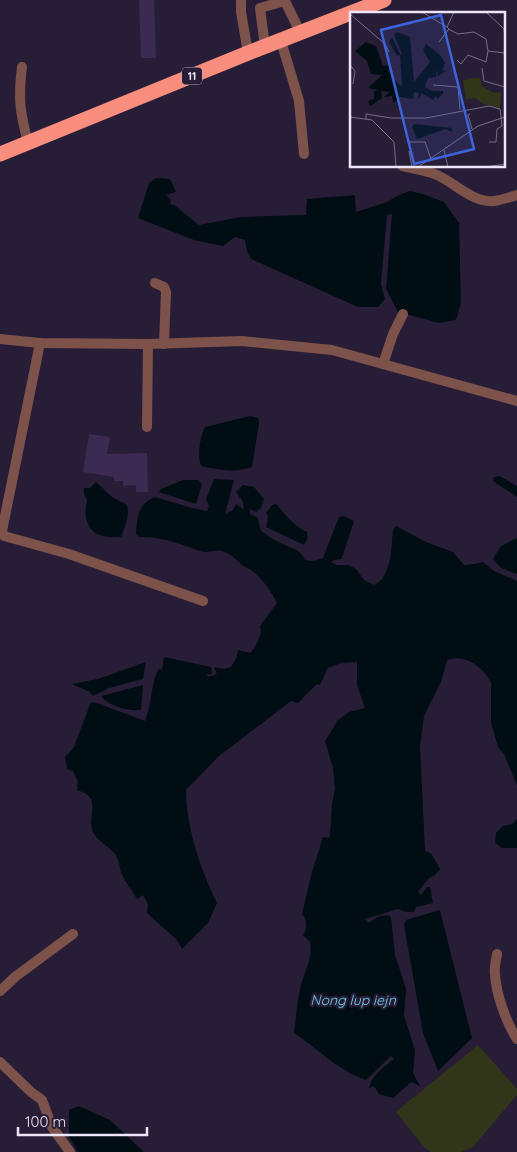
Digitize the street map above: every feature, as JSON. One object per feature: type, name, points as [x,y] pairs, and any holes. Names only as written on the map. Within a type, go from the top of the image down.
[{"type":"highway","name":"11","points":[[362,12],[379,6]]},
{"type":"highway","name":"11","points":[[0,154],[248,53],[350,16]]},
{"type":"street","points":[[241,0],[241,12],[248,53]]},
{"type":"street","points":[[265,47],[260,8],[285,1],[301,34]]},
{"type":"street","points":[[281,41],[299,101],[304,154]]},
{"type":"street","points":[[22,67],[19,93],[20,114],[28,143]]},
{"type":"street","points":[[412,168],[439,176],[474,197],[489,201],[517,195]]},
{"type":"street","points":[[155,283],[164,287],[166,292],[164,344]]},
{"type":"street","points":[[383,364],[393,334],[403,314]]},
{"type":"street","points":[[0,339],[40,344],[164,344],[242,341],[332,350],[517,402]]},
{"type":"street","points":[[40,344],[2,531],[4,536],[69,554],[203,601]]},
{"type":"street","points":[[147,427],[148,344]]},
{"type":"street","points":[[0,991],[15,977],[73,934]]},
{"type":"street","points":[[497,954],[495,974],[499,992],[508,1025],[517,1039]]},
{"type":"street","points":[[0,1062],[42,1100],[52,1127],[70,1152]]},
{"type":"green space","points":[[478,1045],[517,1089],[517,1095],[472,1148],[461,1152],[431,1152],[425,1148],[396,1112]]},
{"type":"water","points":[[156,178],[170,179],[176,192],[166,195],[171,200],[170,204],[174,205],[199,225],[241,217],[306,215],[307,199],[355,195],[356,212],[387,202],[410,191],[444,202],[459,223],[461,303],[457,317],[455,320],[439,323],[398,312],[386,289],[392,214],[387,215],[381,284],[385,299],[378,307],[358,307],[251,259],[245,240],[235,237],[223,246],[194,240],[138,218],[149,183]]},
{"type":"water","points":[[250,416],[258,418],[259,423],[252,467],[240,470],[227,470],[201,466],[199,457],[200,446],[205,427]]},
{"type":"water","points":[[499,476],[517,486],[517,497],[493,481],[494,477]]},
{"type":"water","name":"Nong lup iejn","points":[[214,479],[234,480],[225,514],[233,510],[236,504],[244,510],[243,502],[236,492],[243,485],[254,487],[264,499],[261,508],[256,512],[250,509],[250,514],[257,517],[261,531],[274,540],[297,551],[305,560],[314,561],[323,558],[339,517],[344,516],[354,521],[341,559],[331,562],[337,565],[348,565],[356,569],[364,580],[374,585],[384,575],[390,561],[393,530],[396,526],[426,542],[453,552],[464,565],[483,562],[494,571],[517,581],[517,785],[504,754],[498,747],[491,722],[491,682],[478,666],[466,660],[447,660],[441,682],[424,716],[420,746],[425,851],[431,853],[440,869],[434,876],[429,878],[418,892],[421,895],[427,887],[430,887],[433,903],[416,907],[414,912],[398,909],[365,919],[368,923],[380,916],[388,915],[391,917],[395,955],[406,989],[404,1016],[415,1050],[413,1073],[420,1086],[411,1082],[393,1098],[379,1094],[374,1086],[369,1088],[375,1075],[394,1059],[391,1056],[366,1080],[338,1066],[294,1033],[300,989],[308,966],[311,948],[310,942],[303,935],[306,930],[306,924],[302,914],[323,837],[329,838],[330,835],[335,788],[333,768],[325,741],[338,720],[349,712],[365,708],[357,685],[357,662],[341,663],[328,668],[320,685],[317,684],[298,703],[291,701],[219,756],[186,790],[192,834],[205,877],[217,903],[208,923],[182,949],[177,940],[147,913],[148,904],[143,895],[137,899],[122,875],[115,854],[93,832],[91,826],[92,802],[90,797],[77,790],[78,782],[73,771],[67,769],[65,757],[74,747],[91,702],[145,721],[155,679],[159,669],[162,670],[164,657],[211,667],[212,674],[207,674],[208,677],[217,674],[214,667],[224,669],[231,667],[236,659],[238,650],[250,653],[257,644],[261,633],[260,626],[277,603],[266,585],[255,573],[225,552],[203,552],[170,541],[140,537],[136,534],[138,517],[142,507],[155,497],[207,511],[209,506],[206,499]]},
{"type":"water","points":[[183,480],[198,480],[202,484],[196,504],[159,492],[161,489]]},
{"type":"water","points":[[96,482],[112,497],[127,505],[127,517],[121,537],[102,536],[95,533],[89,525],[86,515],[87,500],[84,488],[90,488]]},
{"type":"water","points":[[276,504],[294,523],[307,532],[308,538],[304,545],[266,527],[268,517],[266,513],[272,505]]},
{"type":"water","points":[[517,538],[517,574],[501,568],[493,559],[501,546]]},
{"type":"water","points":[[146,662],[143,679],[109,688],[93,696],[90,692],[72,684],[98,679]]},
{"type":"water","points":[[143,685],[141,710],[120,708],[101,696]]},
{"type":"water","points":[[517,819],[517,848],[502,848],[495,843],[496,833],[503,826],[512,824]]},
{"type":"water","points":[[440,910],[472,1038],[438,1071],[423,1033],[404,925],[406,920]]},
{"type":"water","points":[[79,1106],[110,1120],[144,1152],[78,1152],[69,1137],[69,1110]]},
{"type":"building","points":[[139,0],[154,0],[156,58],[141,58]]},
{"type":"building","points":[[89,434],[110,437],[107,454],[147,453],[148,492],[136,492],[136,485],[123,486],[123,481],[114,481],[114,477],[83,472]]}]
